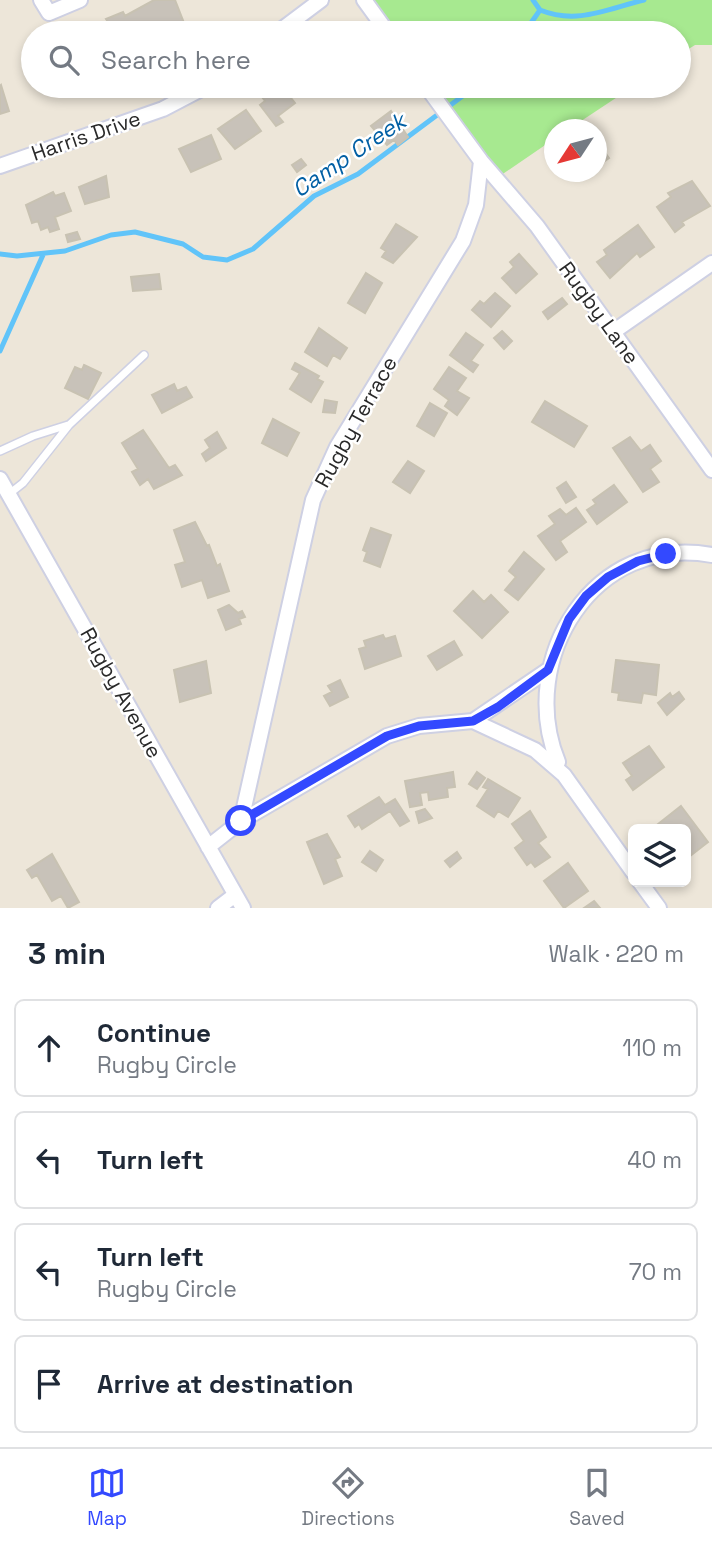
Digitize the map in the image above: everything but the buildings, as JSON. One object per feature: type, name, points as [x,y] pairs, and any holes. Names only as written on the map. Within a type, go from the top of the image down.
[{"type":"street","points":[[41,0],[49,13],[80,0]]},
{"type":"street","points":[[293,21],[321,0]]},
{"type":"street","points":[[364,0],[379,21]]},
{"type":"street","name":"Harris Drive","points":[[0,166],[163,109],[185,98]]},
{"type":"street","name":"Rugby Lane","points":[[435,98],[481,161],[537,226],[712,470]]},
{"type":"street","name":"Rugby Terrace","points":[[241,821],[313,500],[337,447],[463,240],[476,205],[481,161]]},
{"type":"street","points":[[613,332],[712,263]]},
{"type":"street","name":"Rugby Avenue","points":[[0,479],[243,908]]},
{"type":"street","points":[[556,767],[558,762],[549,740],[544,713],[548,670],[569,619],[586,596],[608,577],[638,561],[666,554],[695,552],[712,555]]},
{"type":"street","points":[[473,721],[548,670]]},
{"type":"street","points":[[208,847],[241,821],[387,736],[419,726],[473,721],[512,737],[556,767],[628,865]]},
{"type":"street","points":[[644,887],[659,908]]},
{"type":"street","points":[[218,908],[235,895]]},
{"type":"lane","points":[[9,494],[23,483],[69,425],[144,355]]},
{"type":"lane","points":[[0,451],[33,436],[69,425]]},
{"type":"green space","points":[[369,0],[712,0],[712,45],[691,48],[691,21],[383,21]]},
{"type":"green space","points":[[434,98],[616,98],[584,119],[544,119],[544,146],[491,182]]},
{"type":"waterway","points":[[533,0],[540,10]]},
{"type":"waterway","name":"Camp Creek","points":[[540,10],[579,16],[644,0]]},
{"type":"waterway","name":"Camp Creek","points":[[532,21],[540,10]]},
{"type":"waterway","name":"Camp Creek","points":[[0,254],[17,256],[65,251],[111,235],[135,232],[183,244],[203,257],[227,260],[253,249],[314,196],[358,174],[460,98]]},
{"type":"waterway","points":[[0,351],[43,255]]},
{"type":"route","points":[[241,821],[387,736],[419,726],[473,721],[498,707],[548,670],[569,619],[586,596],[608,577],[638,561],[666,554]]}]
